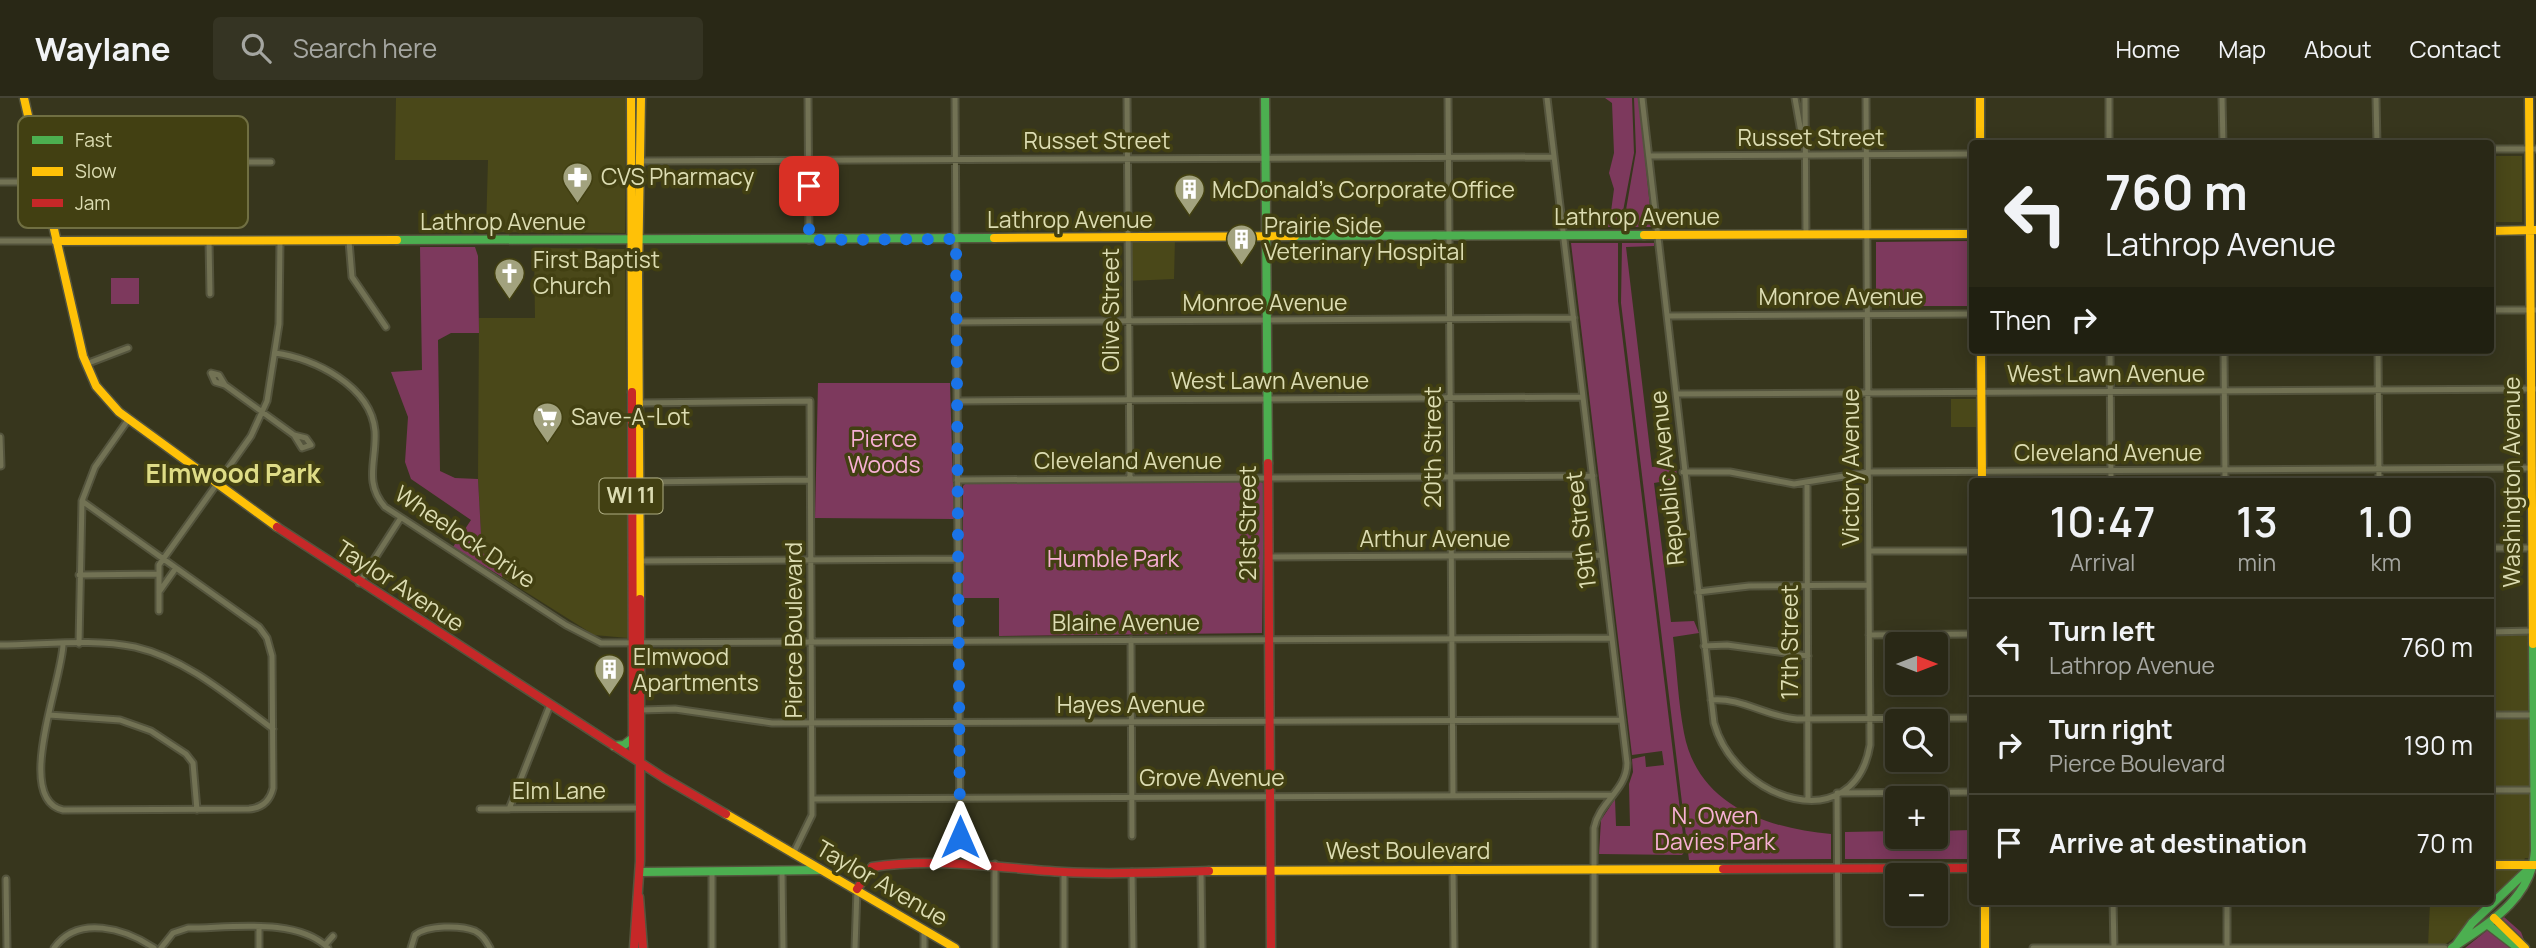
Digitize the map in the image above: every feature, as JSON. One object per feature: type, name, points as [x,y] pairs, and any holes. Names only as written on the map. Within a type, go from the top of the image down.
[{"type":"street","name":"Taylor Avenue","points":[[24,98],[28,116]]},
{"type":"street","name":"WI 11","points":[[631,98],[640,403],[640,561],[633,738],[638,761],[639,897],[642,907],[643,948]]},
{"type":"street","name":"WI 11","points":[[638,761],[641,752],[642,710],[637,643],[635,241],[641,161],[641,98]]},
{"type":"street","points":[[808,98],[809,240]]},
{"type":"street","points":[[955,98],[960,837]]},
{"type":"street","name":"Olive Street","points":[[1127,98],[1130,479]]},
{"type":"street","name":"21st Street","points":[[1265,98],[1271,948]]},
{"type":"street","name":"20th Street","points":[[1448,98],[1453,796]]},
{"type":"street","name":"19th Street","points":[[1547,98],[1627,769],[1622,784],[1600,810],[1595,824],[1594,948]]},
{"type":"street","name":"Republic Avenue","points":[[1642,98],[1660,236],[1683,472],[1704,646],[1711,701],[1720,740],[1739,769],[1774,793],[1808,800]]},
{"type":"street","points":[[1795,98],[1805,155]]},
{"type":"street","points":[[1805,98],[1806,235]]},
{"type":"street","name":"Victory Avenue","points":[[1837,793],[1854,780],[1866,761],[1870,718],[1866,98]]},
{"type":"street","points":[[1980,98],[1980,140]]},
{"type":"street","points":[[2109,98],[2109,140]]},
{"type":"street","points":[[2222,98],[2223,140]]},
{"type":"street","points":[[2376,98],[2377,140]]},
{"type":"street","name":"Washington Avenue","points":[[2454,946],[2491,921],[2524,887],[2531,877],[2534,865],[2533,230],[2529,98]]},
{"type":"street","points":[[631,146],[636,158],[641,161]]},
{"type":"street","points":[[2494,149],[2532,149]]},
{"type":"street","name":"Russet Street","points":[[1649,156],[1969,154]]},
{"type":"street","name":"Russet Street","points":[[641,161],[1554,156]]},
{"type":"street","points":[[248,162],[271,162]]},
{"type":"street","points":[[0,182],[18,182]]},
{"type":"street","name":"Taylor Avenue","points":[[53,228],[86,364],[103,396],[128,420],[359,583],[614,746],[955,948]]},
{"type":"street","points":[[2494,230],[2533,230]]},
{"type":"street","name":"Lathrop Avenue","points":[[0,242],[1969,234]]},
{"type":"street","points":[[209,241],[209,294]]},
{"type":"street","points":[[159,611],[159,565],[262,414],[271,385],[280,308],[280,241]]},
{"type":"street","points":[[349,241],[352,277],[387,327]]},
{"type":"street","points":[[2494,310],[2533,310]]},
{"type":"street","name":"Monroe Avenue","points":[[1668,316],[1969,314]]},
{"type":"street","name":"Monroe Avenue","points":[[956,322],[1574,318]]},
{"type":"street","points":[[86,364],[128,348]]},
{"type":"street","name":"Wheelock Drive","points":[[275,354],[303,358],[327,370],[364,404],[374,428],[372,485],[382,504],[401,519],[585,637],[601,643],[637,643]]},
{"type":"street","points":[[1981,354],[1982,476]]},
{"type":"street","points":[[2110,354],[2111,478]]},
{"type":"street","points":[[2224,354],[2225,478]]},
{"type":"street","points":[[2378,354],[2379,478]]},
{"type":"street","points":[[225,385],[294,435]]},
{"type":"street","name":"West Lawn Avenue","points":[[1676,394],[2533,389]]},
{"type":"street","name":"West Lawn Avenue","points":[[957,401],[1583,397]]},
{"type":"street","name":"Pierce Boulevard","points":[[640,403],[810,401],[812,799],[811,820],[793,854]]},
{"type":"street","points":[[79,644],[82,501],[95,467],[128,420]]},
{"type":"street","points":[[0,437],[1,466]]},
{"type":"street","name":"Cleveland Avenue","points":[[1683,472],[1717,470],[1776,483],[1807,483],[1843,474],[1868,472],[1982,476],[2111,471],[2534,468]]},
{"type":"street","name":"Cleveland Avenue","points":[[957,480],[1592,476]]},
{"type":"street","points":[[640,482],[810,480]]},
{"type":"street","name":"17th Street","points":[[1807,483],[1808,800]]},
{"type":"street","points":[[63,645],[62,665],[49,715],[41,779],[42,794],[47,803],[63,810],[255,809],[269,799],[273,788],[273,729],[272,656],[267,638],[259,627],[82,501]]},
{"type":"street","points":[[359,583],[401,519]]},
{"type":"street","points":[[2494,548],[2534,548]]},
{"type":"street","points":[[1869,551],[1969,551]]},
{"type":"street","name":"Arthur Avenue","points":[[1268,557],[1602,555]]},
{"type":"street","points":[[640,561],[958,559]]},
{"type":"street","points":[[159,592],[176,568]]},
{"type":"street","points":[[79,575],[159,574]]},
{"type":"street","points":[[1698,592],[1749,586],[1869,585]]},
{"type":"street","points":[[2494,632],[2534,631]]},
{"type":"street","points":[[1869,635],[1969,634]]},
{"type":"street","name":"Blaine Avenue","points":[[637,643],[1612,638]]},
{"type":"street","points":[[1131,640],[1132,836]]},
{"type":"street","points":[[0,645],[123,645],[164,657],[199,676],[273,729]]},
{"type":"street","points":[[1704,646],[1739,646],[1784,655],[1808,656]]},
{"type":"street","points":[[1711,701],[1734,701],[1781,717],[1808,719],[1969,718]]},
{"type":"street","points":[[509,809],[550,705]]},
{"type":"street","name":"Hayes Avenue","points":[[642,710],[675,709],[772,723],[1622,720]]},
{"type":"street","points":[[49,715],[120,720],[151,731],[186,754],[194,763],[197,810]]},
{"type":"street","points":[[2494,715],[2534,715]]},
{"type":"street","points":[[614,746],[624,745],[633,738]]},
{"type":"street","points":[[2494,790],[2535,790]]},
{"type":"street","points":[[1808,800],[1837,793],[1969,792]]},
{"type":"street","points":[[1837,793],[1838,948]]},
{"type":"street","name":"Grove Avenue","points":[[812,799],[1612,794]]},
{"type":"street","name":"Elm Lane","points":[[480,809],[639,808]]},
{"type":"street","name":"West Boulevard","points":[[856,889],[868,871],[881,864],[995,864],[1064,872],[1969,868]]},
{"type":"street","points":[[995,864],[995,948]]},
{"type":"street","points":[[2494,865],[2534,865]]},
{"type":"street","name":"Washington Avenue","points":[[2494,903],[2534,865]]},
{"type":"street","points":[[639,872],[824,870]]},
{"type":"street","points":[[1453,871],[1454,948]]},
{"type":"street","points":[[782,872],[783,948]]},
{"type":"street","points":[[1064,872],[1065,948]]},
{"type":"street","points":[[1132,872],[1133,948]]},
{"type":"street","points":[[1201,872],[1202,948]]},
{"type":"street","points":[[712,873],[712,948]]},
{"type":"street","points":[[6,879],[7,948]]},
{"type":"street","points":[[855,948],[856,889]]},
{"type":"street","points":[[2504,894],[2488,915],[2518,948]]},
{"type":"street","name":"WI 11","points":[[634,948],[635,905],[639,897]]},
{"type":"street","points":[[1984,905],[1985,948]]},
{"type":"street","points":[[2113,905],[2114,948]]},
{"type":"street","points":[[2227,905],[2227,947]]},
{"type":"street","name":"Washington Avenue","points":[[2454,946],[2472,923],[2492,905]]},
{"type":"street","points":[[2491,921],[2525,948]]},
{"type":"street","points":[[54,948],[69,933],[97,928],[125,933],[154,948]]},
{"type":"street","points":[[259,928],[259,948]]},
{"type":"street","points":[[161,948],[173,933],[183,929],[295,929],[316,938],[326,947],[333,936]]},
{"type":"street","points":[[411,944],[417,933],[426,929],[467,929],[481,934],[490,948]]},
{"type":"street","points":[[924,929],[924,948]]},
{"type":"street","points":[[2033,948],[2445,948]]},
{"type":"shaded area","points":[[396,98],[626,98],[625,233],[486,232],[488,160],[395,160]]},
{"type":"shaded area","points":[[2494,156],[2522,156],[2522,222],[2494,222]]},
{"type":"shaded area","points":[[1175,238],[1174,279],[1128,281],[1128,239]]},
{"type":"shaded area","points":[[534,248],[625,249],[628,638],[594,635],[502,577],[482,552],[478,479],[479,318],[535,318]]},
{"type":"shaded area","points":[[1951,399],[1976,399],[1976,427],[1951,427]]},
{"type":"shaded area","points":[[2536,634],[2536,859],[2525,858],[2517,876],[2494,899],[2494,635]]},
{"type":"shaded area","points":[[2430,905],[2488,905],[2443,946],[2428,946]]},
{"type":"green space","points":[[1605,98],[1632,98],[1634,153],[1620,227],[1602,227],[1601,220],[1610,219],[1614,189],[1609,173],[1614,153],[1612,103]]},
{"type":"green space","points":[[1634,98],[1639,98],[1652,227],[1623,227],[1636,152]]},
{"type":"green space","points":[[1969,241],[1969,306],[1876,306],[1876,242]]},
{"type":"green space","points":[[1571,243],[1618,243],[1618,301],[1685,851],[1682,855],[1599,854],[1601,820],[1615,799],[1616,826],[1630,826],[1629,784],[1633,772],[1632,759],[1645,756],[1646,767],[1664,765],[1662,751],[1632,755]]},
{"type":"green space","name":"N. Owen Davies Park","points":[[1622,243],[1654,243],[1654,246],[1626,247],[1652,467],[1676,465],[1677,479],[1654,483],[1671,622],[1694,621],[1699,633],[1673,637],[1682,721],[1692,758],[1704,779],[1739,809],[1783,826],[1831,834],[1831,859],[1689,860],[1621,303]]},
{"type":"green space","points":[[420,247],[475,247],[478,256],[479,333],[451,333],[438,340],[440,471],[455,478],[478,479],[482,552],[503,574],[502,577],[453,547],[471,520],[411,479],[405,462],[408,417],[391,372],[422,370]]},
{"type":"green space","points":[[111,278],[139,278],[139,304],[111,304]]},
{"type":"green space","name":"Pierce Woods","points":[[818,383],[950,383],[954,519],[815,518]]},
{"type":"green space","name":"Humble Park","points":[[966,483],[1264,484],[1262,633],[999,636],[999,598],[963,598],[963,486]]},
{"type":"green space","points":[[1969,830],[1969,859],[1845,859],[1845,832],[1885,831],[1885,849],[1948,849],[1948,831]]},
{"type":"green space","points":[[2504,917],[2521,932],[2527,948],[2465,948]]},
{"type":"traffic: fast","points":[[1265,98],[1268,463]]},
{"type":"traffic: fast","points":[[1295,236],[1644,235]]},
{"type":"traffic: fast","points":[[397,240],[994,238]]},
{"type":"traffic: fast","points":[[2452,948],[2506,908],[2526,883],[2532,868],[2535,851],[2533,644]]},
{"type":"traffic: fast","points":[[614,746],[624,745],[633,738]]},
{"type":"traffic: fast","points":[[2494,902],[2533,865]]},
{"type":"traffic: fast","points":[[640,872],[821,870]]},
{"type":"traffic: fast","points":[[2456,945],[2472,923],[2491,905]]},
{"type":"traffic: fast","points":[[2487,924],[2518,948]]},
{"type":"traffic: slow","points":[[24,98],[28,116]]},
{"type":"traffic: slow","points":[[631,98],[632,392]]},
{"type":"traffic: slow","points":[[640,599],[638,276],[641,98]]},
{"type":"traffic: slow","points":[[1980,98],[1980,140]]},
{"type":"traffic: slow","points":[[2529,98],[2533,644]]},
{"type":"traffic: slow","points":[[54,228],[83,356],[96,386],[119,412],[277,527]]},
{"type":"traffic: slow","points":[[2494,231],[2536,230]]},
{"type":"traffic: slow","points":[[1644,235],[1969,234]]},
{"type":"traffic: slow","points":[[994,238],[1295,236]]},
{"type":"traffic: slow","points":[[56,241],[397,240]]},
{"type":"traffic: slow","points":[[1981,354],[1982,478]]},
{"type":"traffic: slow","points":[[726,814],[955,948]]},
{"type":"traffic: slow","points":[[2494,865],[2536,865]]},
{"type":"traffic: slow","points":[[1209,871],[1723,869]]},
{"type":"traffic: slow","points":[[1985,905],[1985,948]]},
{"type":"traffic: slow","points":[[2494,918],[2525,948]]},
{"type":"traffic: jam","points":[[632,392],[633,749],[638,761]]},
{"type":"traffic: jam","points":[[1268,463],[1271,948]]},
{"type":"traffic: jam","points":[[277,527],[664,778],[726,814]]},
{"type":"traffic: jam","points":[[634,948],[640,861],[640,599]]},
{"type":"traffic: jam","points":[[857,889],[872,867],[896,864],[968,864],[1082,873],[1209,871]]},
{"type":"traffic: jam","points":[[1723,869],[1969,868]]},
{"type":"traffic: jam","points":[[639,897],[643,948]]},
{"type":"place","name":"CVS Pharmacy","points":[[578,204]]},
{"type":"place","name":"McDonald's Corporate Office","points":[[1189,217]]},
{"type":"place","name":"Prairie Side Veterinary Hospital","points":[[1241,266]]},
{"type":"place","name":"First Baptist Church","points":[[510,300]]},
{"type":"place","name":"Save-A-Lot","points":[[548,444]]},
{"type":"place","name":"Elmwood Apartments","points":[[610,697]]},
{"type":"district","name":"Elmwood Park","points":[[233,474]]},
{"type":"route","points":[[809,186],[809,240],[956,239],[960,837]]}]
